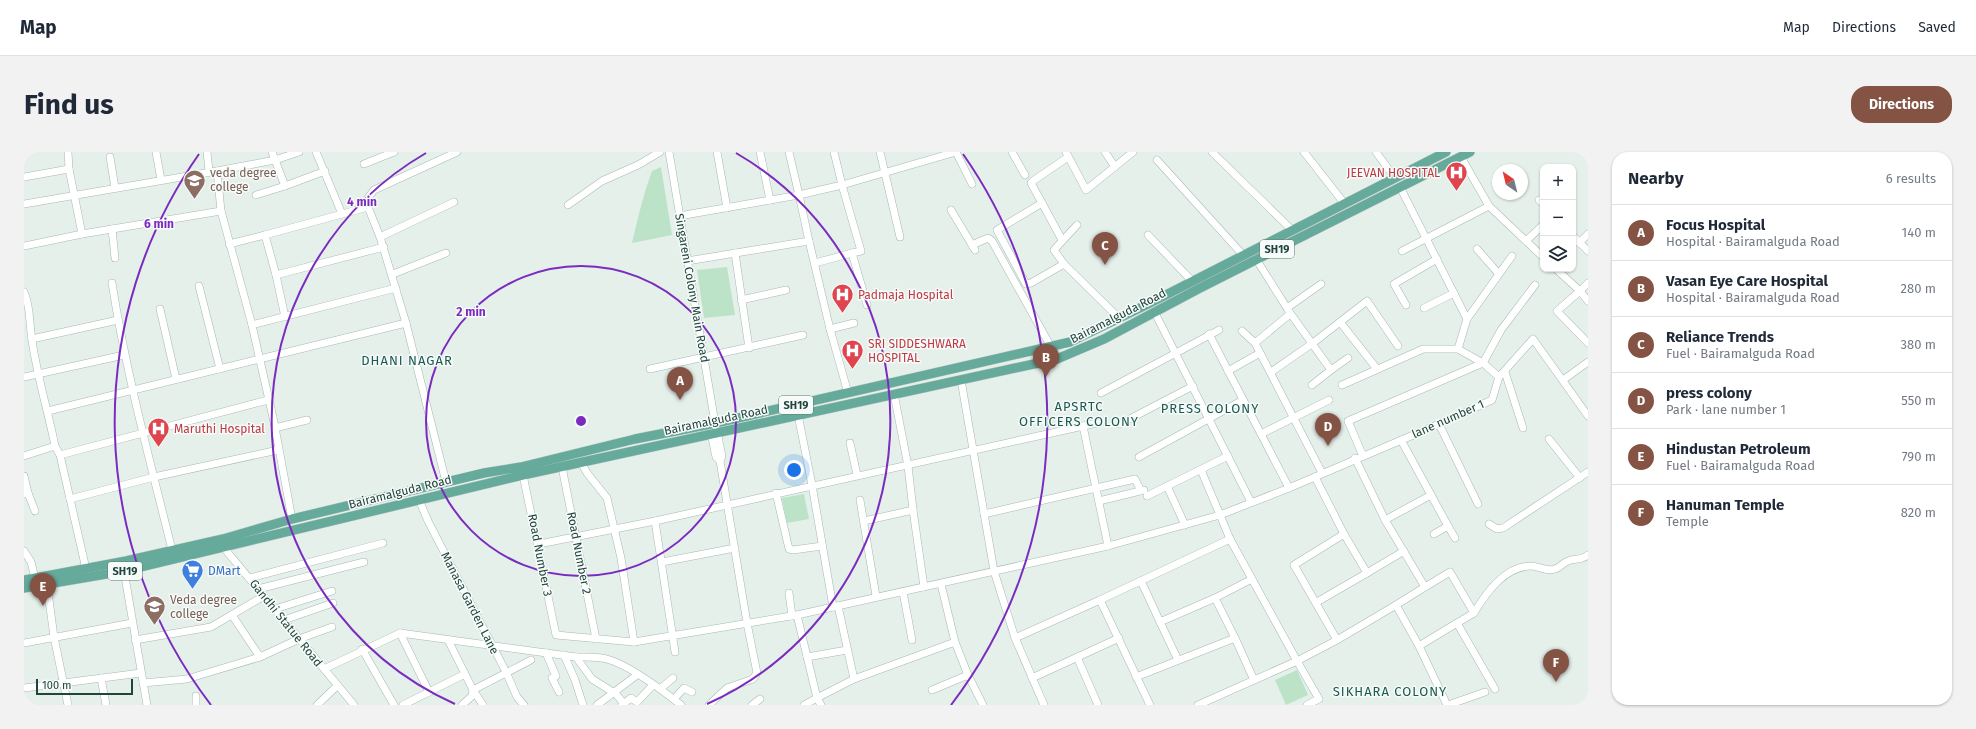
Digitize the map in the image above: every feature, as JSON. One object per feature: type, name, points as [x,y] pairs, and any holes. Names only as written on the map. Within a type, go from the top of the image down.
[{"type":"main road","name":"Bairamalguda Road","points":[[24,588],[124,571],[224,544],[581,462],[714,430],[848,393],[1066,343],[1119,318],[1446,152]]},
{"type":"main road","name":"Bairamalguda Road","points":[[24,580],[86,569],[172,550],[224,544],[292,519],[446,482],[798,415],[1030,365],[1070,354],[1104,339],[1256,259],[1470,152]]},
{"type":"main road","points":[[1425,163],[1429,173]]},
{"type":"main road","points":[[1066,343],[1070,354]]},
{"type":"street","points":[[68,152],[69,169],[76,195],[82,234]]},
{"type":"street","points":[[156,152],[161,180]]},
{"type":"street","points":[[206,152],[213,171],[229,244],[252,325],[258,359],[275,428],[292,519]]},
{"type":"street","points":[[272,152],[285,186]]},
{"type":"street","points":[[24,204],[275,160],[299,152]]},
{"type":"street","points":[[316,152],[326,171],[342,214]]},
{"type":"street","points":[[364,164],[391,152]]},
{"type":"street","points":[[446,482],[406,323],[384,247],[368,207],[368,198],[374,190],[457,152]]},
{"type":"street","points":[[568,205],[602,181],[638,165],[660,152]]},
{"type":"street","name":"Singareni Colony Main Road","points":[[669,152],[679,216],[705,356],[714,430],[722,456],[720,461],[747,623],[757,673],[753,679],[744,684],[727,688],[710,705]]},
{"type":"street","points":[[717,152],[727,208]]},
{"type":"street","points":[[760,152],[770,200]]},
{"type":"street","points":[[789,152],[830,329],[848,393]]},
{"type":"street","points":[[815,263],[861,251],[834,152]]},
{"type":"street","points":[[880,152],[900,237]]},
{"type":"street","points":[[679,216],[799,196],[956,152],[972,184]]},
{"type":"street","points":[[1012,152],[1024,175]]},
{"type":"street","points":[[1105,152],[1115,167]]},
{"type":"street","points":[[1062,240],[1031,183],[1067,155],[1086,190],[1133,152]]},
{"type":"street","points":[[1212,152],[1292,230]]},
{"type":"street","points":[[1304,152],[1344,203]]},
{"type":"street","points":[[1376,152],[1395,178]]},
{"type":"street","points":[[110,157],[115,188]]},
{"type":"street","points":[[1461,157],[1489,206],[1540,254]]},
{"type":"street","points":[[1157,160],[1243,255]]},
{"type":"street","points":[[24,176],[69,169]]},
{"type":"street","points":[[256,195],[326,171]]},
{"type":"street","points":[[1400,188],[1427,238],[1467,319]]},
{"type":"street","points":[[380,237],[454,202]]},
{"type":"street","points":[[1042,203],[1000,228],[997,232],[1026,284],[1031,283],[1064,264]]},
{"type":"street","points":[[1402,251],[1489,206]]},
{"type":"street","points":[[229,244],[368,207]]},
{"type":"street","points":[[951,210],[974,248],[988,238],[992,240],[1051,347]]},
{"type":"street","points":[[24,246],[82,234],[221,211]]},
{"type":"street","points":[[1077,225],[1054,250],[1064,264],[1119,318]]},
{"type":"street","points":[[1526,241],[1540,228]]},
{"type":"street","points":[[112,229],[115,258]]},
{"type":"street","points":[[1579,242],[1588,234]]},
{"type":"street","points":[[265,235],[276,274],[285,317]]},
{"type":"street","points":[[1148,235],[1192,281]]},
{"type":"street","points":[[1576,239],[1588,251]]},
{"type":"street","points":[[687,261],[809,241]]},
{"type":"street","points":[[276,274],[384,247]]},
{"type":"street","points":[[1477,248],[1498,274]]},
{"type":"street","points":[[392,274],[446,253]]},
{"type":"street","points":[[735,253],[749,348]]},
{"type":"street","points":[[852,253],[867,305]]},
{"type":"street","points":[[1458,349],[1467,319],[1512,256]]},
{"type":"street","points":[[1256,259],[1289,311],[1331,370]]},
{"type":"street","points":[[1406,305],[1394,284],[1437,259]]},
{"type":"street","points":[[1559,272],[1580,290],[1588,301]]},
{"type":"street","points":[[112,283],[124,355],[142,434],[172,550]]},
{"type":"street","points":[[1588,283],[1557,311],[1588,343]]},
{"type":"street","points":[[1255,343],[1321,284]]},
{"type":"street","points":[[1363,456],[1348,421],[1483,363],[1501,330],[1535,285]]},
{"type":"street","points":[[199,286],[220,369]]},
{"type":"street","points":[[252,325],[396,288]]},
{"type":"street","points":[[742,300],[786,290]]},
{"type":"street","points":[[24,292],[29,303],[32,339],[38,373],[55,446],[60,455],[86,569]]},
{"type":"street","points":[[1424,308],[1454,293]]},
{"type":"street","points":[[1271,372],[1313,343],[1367,300],[1398,346]]},
{"type":"street","points":[[160,309],[176,379]]},
{"type":"street","points":[[1155,313],[1176,351],[1251,502]]},
{"type":"street","points":[[32,339],[118,320]]},
{"type":"street","points":[[1340,322],[1377,369]]},
{"type":"street","points":[[48,411],[406,323]]},
{"type":"street","points":[[830,329],[854,323]]},
{"type":"street","points":[[1101,393],[1176,351],[1219,330]]},
{"type":"street","points":[[1242,330],[1255,343],[1271,372],[1294,418],[1344,534],[1367,572]]},
{"type":"street","points":[[1210,334],[1289,488]]},
{"type":"street","points":[[650,369],[803,335]]},
{"type":"street","points":[[1342,385],[1423,349],[1458,349],[1483,363],[1499,377],[1533,339],[1588,416]]},
{"type":"street","points":[[1228,370],[1260,353]]},
{"type":"street","points":[[24,376],[124,355]]},
{"type":"street","points":[[1312,385],[1348,358]]},
{"type":"street","points":[[1563,380],[1588,362]]},
{"type":"street","points":[[1505,372],[1523,428]]},
{"type":"street","name":"lane number 1","points":[[556,634],[634,642],[672,636],[795,616],[876,596],[941,584],[1108,546],[1220,514],[1289,488],[1355,458],[1439,424],[1492,400],[1499,377]]},
{"type":"street","points":[[961,380],[994,571],[1015,638],[1044,705]]},
{"type":"street","points":[[1120,424],[1193,386]]},
{"type":"street","points":[[894,394],[908,466],[924,587]]},
{"type":"street","points":[[60,455],[268,400]]},
{"type":"street","points":[[1139,457],[1243,400]]},
{"type":"street","points":[[1261,434],[1329,400]]},
{"type":"street","points":[[798,415],[822,546],[835,606],[854,680]]},
{"type":"street","points":[[275,428],[307,420]]},
{"type":"street","points":[[539,544],[654,521],[857,475],[908,466],[1097,423]]},
{"type":"street","points":[[1439,424],[1478,504]]},
{"type":"street","points":[[1083,426],[1108,546]]},
{"type":"street","points":[[1549,439],[1580,478]]},
{"type":"street","points":[[1401,440],[1455,538]]},
{"type":"street","points":[[850,443],[857,475]]},
{"type":"street","points":[[24,456],[55,446]]},
{"type":"street","points":[[70,499],[154,477],[278,450]]},
{"type":"street","points":[[1099,501],[1167,486],[1228,456]]},
{"type":"street","points":[[1355,458],[1385,520],[1425,587]]},
{"type":"street","points":[[581,462],[587,473],[607,498],[615,528],[634,642]]},
{"type":"street","name":"Road Number 2","points":[[562,466],[596,639]]},
{"type":"street","points":[[1201,470],[1230,539],[1321,702],[1307,705]]},
{"type":"street","points":[[1489,524],[1497,528],[1503,528],[1588,472]]},
{"type":"street","name":"Road Number 3","points":[[523,475],[539,544],[556,634]]},
{"type":"street","points":[[24,476],[26,493],[35,512]]},
{"type":"street","points":[[984,514],[1135,479],[1144,491]]},
{"type":"street","points":[[1167,486],[1185,525]]},
{"type":"street","points":[[776,493],[789,549],[793,550],[822,546]]},
{"type":"street","points":[[1385,520],[1431,495]]},
{"type":"street","name":"Manasa Garden Lane","points":[[419,500],[428,521],[491,646],[506,672],[517,696],[524,705]]},
{"type":"street","points":[[860,500],[876,596]]},
{"type":"street","points":[[864,521],[913,510]]},
{"type":"street","points":[[654,521],[662,562],[675,652]]},
{"type":"street","points":[[1434,534],[1448,526]]},
{"type":"street","points":[[1337,640],[1317,602],[1294,565],[1344,534]]},
{"type":"street","points":[[1015,638],[1230,539]]},
{"type":"street","points":[[250,578],[383,543]]},
{"type":"street","name":"Gandhi Statue Road","points":[[224,544],[258,589],[354,705]]},
{"type":"street","points":[[662,562],[735,548]]},
{"type":"street","points":[[24,551],[31,562],[35,578]]},
{"type":"street","points":[[1317,602],[1404,551]]},
{"type":"street","points":[[1419,646],[1474,613],[1488,592],[1513,570],[1532,566],[1549,570],[1556,569],[1569,560],[1581,560],[1588,556]]},
{"type":"street","points":[[258,589],[364,562]]},
{"type":"street","points":[[124,571],[140,673],[147,705]]},
{"type":"street","points":[[1199,705],[1297,661],[1337,640],[1450,572],[1474,613]]},
{"type":"street","points":[[1160,622],[1215,598],[1252,579]]},
{"type":"street","points":[[1141,581],[1178,660]]},
{"type":"street","points":[[941,584],[955,642],[981,704]]},
{"type":"street","points":[[47,585],[54,637],[68,705]]},
{"type":"street","points":[[275,609],[332,591]]},
{"type":"street","points":[[903,592],[912,640]]},
{"type":"street","points":[[788,593],[807,657],[817,698],[821,705]]},
{"type":"street","points":[[135,640],[211,627],[264,596]]},
{"type":"street","points":[[1215,598],[1254,680]]},
{"type":"street","points":[[1100,600],[1150,705]]},
{"type":"street","points":[[284,620],[334,603]]},
{"type":"street","points":[[1396,605],[1419,646],[1448,705],[1485,692]]},
{"type":"street","points":[[232,615],[260,657]]},
{"type":"street","points":[[24,643],[132,623]]},
{"type":"street","points":[[1457,623],[1495,689]]},
{"type":"street","points":[[142,683],[187,679],[260,657],[299,639],[332,627]]},
{"type":"street","points":[[400,633],[428,692]]},
{"type":"street","points":[[324,669],[362,649],[400,633],[576,657],[591,657],[611,660],[628,667],[636,675],[660,689],[681,705]]},
{"type":"street","points":[[1032,678],[1119,638]]},
{"type":"street","points":[[1136,677],[1235,638]]},
{"type":"street","points":[[448,640],[473,690],[483,705]]},
{"type":"street","points":[[804,705],[854,680],[955,642]]},
{"type":"street","points":[[362,649],[394,705]]},
{"type":"street","points":[[807,657],[847,650]]},
{"type":"street","points":[[546,653],[556,676],[552,678],[559,692]]},
{"type":"street","points":[[564,655],[575,680],[583,705]]},
{"type":"street","points":[[576,657],[592,679],[612,692],[623,704],[631,698],[639,704],[653,685]]},
{"type":"street","points":[[1077,657],[1098,705]]},
{"type":"street","points":[[473,690],[531,660]]},
{"type":"street","points":[[24,688],[140,673]]},
{"type":"street","points":[[403,705],[465,674]]},
{"type":"street","points":[[597,705],[636,675]]},
{"type":"street","points":[[932,690],[968,675]]},
{"type":"street","points":[[101,678],[106,705]]},
{"type":"street","points":[[660,689],[672,678]]},
{"type":"street","points":[[317,705],[337,686]]},
{"type":"street","points":[[674,699],[684,688],[692,692]]},
{"type":"street","points":[[462,705],[472,696],[473,690]]},
{"type":"street","points":[[196,696],[196,705]]},
{"type":"street","points":[[752,705],[760,699]]},
{"type":"green space","points":[[661,167],[672,235],[632,243],[643,198],[652,171]]},
{"type":"green space","points":[[727,267],[735,315],[704,318],[697,270]]},
{"type":"green space","points":[[804,494],[809,519],[787,523],[782,498]]},
{"type":"green space","points":[[1297,670],[1308,695],[1286,705],[1275,680]]},
{"type":"place","name":"JEEVAN HOSPITAL","points":[[1456,192]]},
{"type":"place","name":"veda degree college","points":[[194,200]]},
{"type":"place","name":"Reliance Trends","points":[[1105,265]]},
{"type":"place","name":"Padmaja Hospital","points":[[842,314]]},
{"type":"place","name":"SRI SIDDESHWARA HOSPITAL","points":[[852,370]]},
{"type":"place","name":"Vasan Eye Care Hospital","points":[[1046,377]]},
{"type":"place","name":"Focus Hospital","points":[[680,400]]},
{"type":"place","name":"press colony","points":[[1328,446]]},
{"type":"place","name":"Maruthi Hospital","points":[[159,448]]},
{"type":"place","name":"DMart","points":[[192,590]]},
{"type":"place","name":"Hindustan Petroleum","points":[[43,606]]},
{"type":"place","name":"Veda degree college","points":[[155,626]]},
{"type":"place","name":"Hanuman Temple","points":[[1556,682]]},
{"type":"district","name":"DHANI NAGAR","points":[[407,360]]},
{"type":"district","name":"PRESS COLONY","points":[[1210,408]]},
{"type":"district","name":"APSRTC OFFICERS COLONY","points":[[1079,414]]},
{"type":"district","name":"SIKHARA COLONY","points":[[1390,691]]}]
